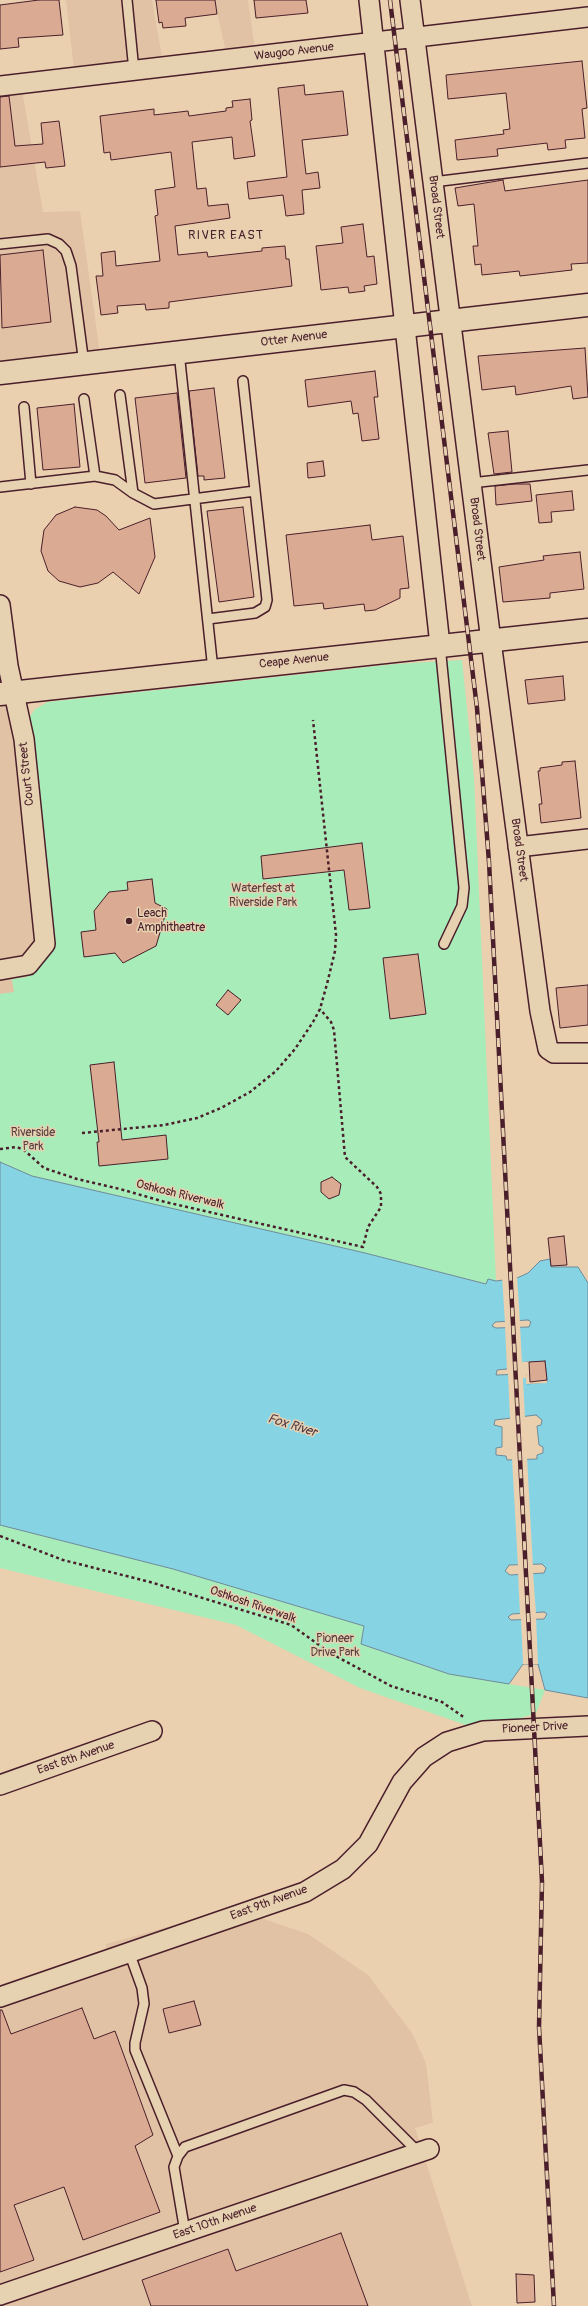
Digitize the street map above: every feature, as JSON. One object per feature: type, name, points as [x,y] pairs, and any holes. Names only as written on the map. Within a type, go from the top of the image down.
[{"type":"street","points":[[369,0],[440,645]]},
{"type":"street","name":"Broad Street","points":[[410,0],[491,641],[543,1030],[548,1049],[554,1053],[588,1053]]},
{"type":"street","name":"Waugoo Avenue","points":[[0,86],[588,17]]},
{"type":"street","name":"Otter Avenue","points":[[0,373],[588,304]]},
{"type":"street","name":"Court Street","points":[[0,605],[8,666],[7,693],[24,739],[44,944],[28,965],[0,970]]},
{"type":"street","name":"Ceape Avenue","points":[[7,693],[588,630]]},
{"type":"street","points":[[518,847],[588,839]]},
{"type":"street","name":"Pioneer Drive","points":[[483,1731],[588,1726]]},
{"type":"street","name":"East 8th Avenue","points":[[0,1784],[152,1731]]},
{"type":"street","name":"East 9th Avenue","points":[[0,1997],[305,1892],[336,1872],[368,1844],[402,1782],[424,1758],[447,1742],[483,1731]]},
{"type":"street","name":"East 10th Avenue","points":[[0,2295],[424,2151]]},
{"type":"lane","points":[[127,0],[134,71]]},
{"type":"lane","points":[[433,182],[588,163]]},
{"type":"lane","points":[[0,244],[48,239],[59,244],[66,251],[71,266],[84,364]]},
{"type":"lane","points":[[180,352],[213,670]]},
{"type":"lane","points":[[208,619],[255,613],[265,607],[267,600],[243,381]]},
{"type":"lane","points":[[120,395],[133,493]]},
{"type":"lane","points":[[84,398],[95,476]]},
{"type":"lane","points":[[24,407],[31,484]]},
{"type":"lane","points":[[471,483],[588,470]]},
{"type":"lane","points":[[0,487],[95,476],[115,480],[133,493],[154,504],[255,491]]},
{"type":"lane","points":[[440,645],[464,888],[462,906],[444,944]]},
{"type":"lane","points":[[129,1952],[142,1988],[144,2004],[135,2043],[135,2050],[178,2156]]},
{"type":"lane","points":[[185,2232],[174,2167],[178,2156],[185,2146],[344,2090],[354,2092],[366,2100],[424,2151]]},
{"type":"path","points":[[82,1132],[164,1125],[197,1118],[221,1108],[250,1092],[276,1070],[295,1050],[320,1009],[335,951],[336,920],[313,720]]},
{"type":"path","name":"Oshkosh Riverwalk","points":[[0,1150],[17,1148],[24,1150],[44,1168],[77,1179],[120,1189],[164,1202],[363,1247],[368,1227],[381,1207],[381,1194],[377,1187],[345,1156],[334,1030],[331,1022],[320,1009]]},
{"type":"path","name":"Oshkosh Riverwalk","points":[[0,1536],[63,1560],[150,1582],[291,1625],[332,1654],[384,1683],[442,1702],[483,1731]]},
{"type":"shaded area","points":[[66,0],[152,0],[164,68],[75,78]]},
{"type":"shaded area","points":[[214,0],[248,0],[256,57],[228,60]]},
{"type":"shaded area","points":[[21,84],[43,212],[80,211],[101,361],[0,373],[0,86]]},
{"type":"shaded area","points":[[0,605],[50,988],[0,994]]},
{"type":"shaded area","points":[[252,1915],[308,1934],[368,1975],[412,2033],[426,2063],[433,2123],[415,2128],[472,2306],[0,2306],[0,2006],[107,1966],[106,1944],[207,1916]]},
{"type":"green space","name":"Waterfest at Riverside Park","points":[[462,660],[474,777],[496,1281],[487,1284],[365,1253],[32,1176],[0,1162],[0,994],[14,992],[12,979],[27,977],[46,959],[50,949],[29,718],[35,709],[48,702],[396,664]]},
{"type":"green space","name":"Pioneer Drive Park","points":[[0,1525],[173,1569],[364,1626],[361,1644],[449,1674],[545,1690],[536,1713],[483,1731],[360,1688],[236,1625],[0,1568]]},
{"type":"water","name":"Fox River","points":[[0,1162],[32,1176],[365,1253],[486,1284],[488,1279],[496,1281],[517,1278],[528,1273],[540,1261],[550,1259],[551,1267],[578,1267],[588,1283],[588,1698],[545,1690],[538,1664],[523,1664],[509,1684],[449,1674],[361,1644],[364,1626],[173,1569],[0,1525]],"holes":[[[528,1320],[531,1322],[529,1327],[496,1328],[492,1326],[495,1322]],[[526,1362],[545,1362],[547,1382],[527,1384],[526,1374],[496,1375],[497,1370],[526,1367]],[[536,1415],[542,1420],[541,1425],[537,1426],[539,1445],[543,1447],[543,1453],[537,1455],[537,1459],[507,1460],[506,1456],[496,1455],[496,1448],[502,1447],[502,1427],[494,1425],[495,1420]],[[542,1564],[546,1568],[544,1573],[510,1575],[505,1571],[509,1565]],[[544,1612],[547,1614],[544,1619],[511,1620],[508,1617],[512,1614]]]},
{"type":"pier","points":[[517,1276],[520,1322],[505,1323],[502,1277]]},
{"type":"pier","points":[[520,1325],[522,1362],[545,1361],[547,1383],[526,1384],[526,1378],[523,1378],[525,1418],[510,1419],[508,1374],[526,1372],[528,1382],[545,1381],[543,1363],[528,1364],[526,1369],[507,1370],[505,1326]]},
{"type":"pier","points":[[527,1457],[533,1567],[518,1567],[512,1458]]},
{"type":"pier","points":[[533,1572],[536,1614],[520,1615],[518,1573]]},
{"type":"pier","points":[[536,1617],[538,1664],[523,1664],[521,1618]]},
{"type":"building","points":[[39,0],[59,0],[63,35],[18,38],[19,47],[0,49],[0,5]]},
{"type":"building","points":[[156,0],[215,0],[217,14],[185,18],[186,26],[163,28],[162,22],[159,23]]},
{"type":"building","points":[[254,0],[306,0],[308,13],[256,18]]},
{"type":"building","points":[[582,61],[587,108],[582,109],[585,138],[565,140],[566,148],[548,150],[547,143],[497,149],[498,156],[457,160],[455,140],[504,134],[503,130],[510,129],[506,93],[448,99],[446,75]]},
{"type":"building","points":[[304,85],[305,95],[343,91],[348,135],[302,140],[306,174],[318,172],[320,188],[302,190],[304,214],[286,216],[283,195],[249,199],[247,182],[287,177],[278,88]]},
{"type":"building","points":[[9,96],[15,146],[43,144],[41,123],[59,121],[65,166],[46,168],[45,162],[0,167],[0,97]]},
{"type":"building","points":[[250,99],[252,120],[250,121],[255,156],[234,159],[232,137],[192,142],[197,189],[206,188],[208,206],[228,204],[230,218],[175,226],[178,255],[207,252],[208,257],[262,251],[262,248],[285,246],[286,259],[289,259],[292,286],[169,302],[169,308],[146,310],[145,304],[117,306],[118,313],[101,315],[96,276],[103,276],[101,253],[115,251],[116,266],[160,261],[155,216],[158,215],[155,190],[175,187],[171,152],[111,160],[110,152],[104,153],[100,116],[154,109],[154,115],[188,111],[189,116],[226,111],[226,108],[233,107],[232,101]]},
{"type":"building","points":[[503,180],[505,191],[588,180],[588,263],[571,264],[572,270],[520,276],[519,271],[482,275],[481,264],[475,265],[473,246],[478,246],[474,204],[458,206],[455,188]]},
{"type":"building","points":[[363,224],[367,257],[374,256],[377,284],[364,286],[365,291],[349,293],[348,287],[321,290],[316,246],[343,243],[341,227]]},
{"type":"building","points":[[43,250],[51,322],[2,328],[0,255]]},
{"type":"building","points":[[585,348],[588,397],[573,399],[571,386],[516,395],[515,386],[482,390],[478,356]]},
{"type":"building","points":[[375,371],[378,397],[374,397],[379,439],[362,441],[358,413],[353,414],[351,401],[308,407],[305,380]]},
{"type":"building","points":[[214,388],[225,478],[204,480],[204,476],[198,476],[189,391]]},
{"type":"building","points":[[177,393],[186,478],[145,483],[135,398]]},
{"type":"building","points":[[74,404],[80,467],[43,470],[37,408]]},
{"type":"building","points":[[508,431],[512,472],[494,474],[488,433]]},
{"type":"building","points":[[323,461],[325,476],[308,478],[307,463]]},
{"type":"building","points":[[530,484],[532,501],[496,505],[495,486]]},
{"type":"building","points":[[572,491],[574,510],[551,512],[552,522],[539,523],[536,495]]},
{"type":"building","points":[[75,507],[97,510],[106,516],[119,530],[150,518],[155,557],[139,594],[113,572],[98,583],[80,587],[59,581],[48,571],[41,551],[44,530],[56,515]]},
{"type":"building","points":[[243,507],[254,597],[219,602],[207,511]]},
{"type":"building","points":[[370,525],[372,540],[403,536],[409,588],[400,589],[400,598],[375,610],[365,611],[364,604],[324,609],[323,603],[294,606],[286,535]]},
{"type":"building","points":[[580,552],[584,589],[550,593],[550,598],[503,602],[499,567],[544,560],[543,556]]},
{"type":"building","points":[[563,676],[565,700],[528,704],[525,680]]},
{"type":"building","points":[[575,761],[581,818],[541,823],[539,804],[542,804],[538,771],[540,771],[540,768],[562,765],[562,762]]},
{"type":"building","points":[[362,843],[370,908],[349,910],[344,870],[263,879],[261,856]]},
{"type":"building","name":"Leach Amphitheatre","points":[[152,879],[155,903],[167,909],[156,946],[123,963],[115,953],[84,957],[81,932],[96,930],[94,911],[109,892],[128,890],[127,882]]},
{"type":"building","points":[[418,954],[426,1014],[390,1019],[383,958]]},
{"type":"building","points":[[588,985],[588,1025],[560,1028],[556,988]]},
{"type":"building","points":[[228,990],[241,1000],[228,1015],[216,1005]]},
{"type":"building","points":[[114,1062],[122,1140],[166,1135],[168,1159],[99,1166],[97,1142],[99,1142],[90,1065]]},
{"type":"building","points":[[332,1177],[341,1184],[339,1195],[329,1199],[321,1192],[321,1182]]},
{"type":"building","points":[[564,1236],[567,1265],[551,1266],[548,1238]]},
{"type":"building","points":[[545,1361],[547,1380],[530,1382],[529,1362]]},
{"type":"building","points":[[194,2001],[201,2025],[169,2033],[163,2009]]},
{"type":"building","points":[[82,2008],[94,2039],[115,2031],[153,2135],[135,2146],[160,2212],[83,2240],[64,2187],[14,2205],[34,2260],[0,2272],[0,2010],[2,2010],[11,2034]]},
{"type":"building","points":[[341,2233],[368,2306],[151,2306],[142,2280],[228,2249],[236,2271]]},
{"type":"building","points":[[516,2274],[534,2275],[535,2302],[517,2303]]},
{"type":"railway","points":[[390,0],[477,708],[489,862],[542,1882],[539,2027],[554,2306]]},
{"type":"place","name":"Leach Amphitheatre","points":[[129,921]]},
{"type":"district","name":"RIVER EAST","points":[[226,236]]},
{"type":"park label","name":"Riverside Park","points":[[33,1140]]}]
